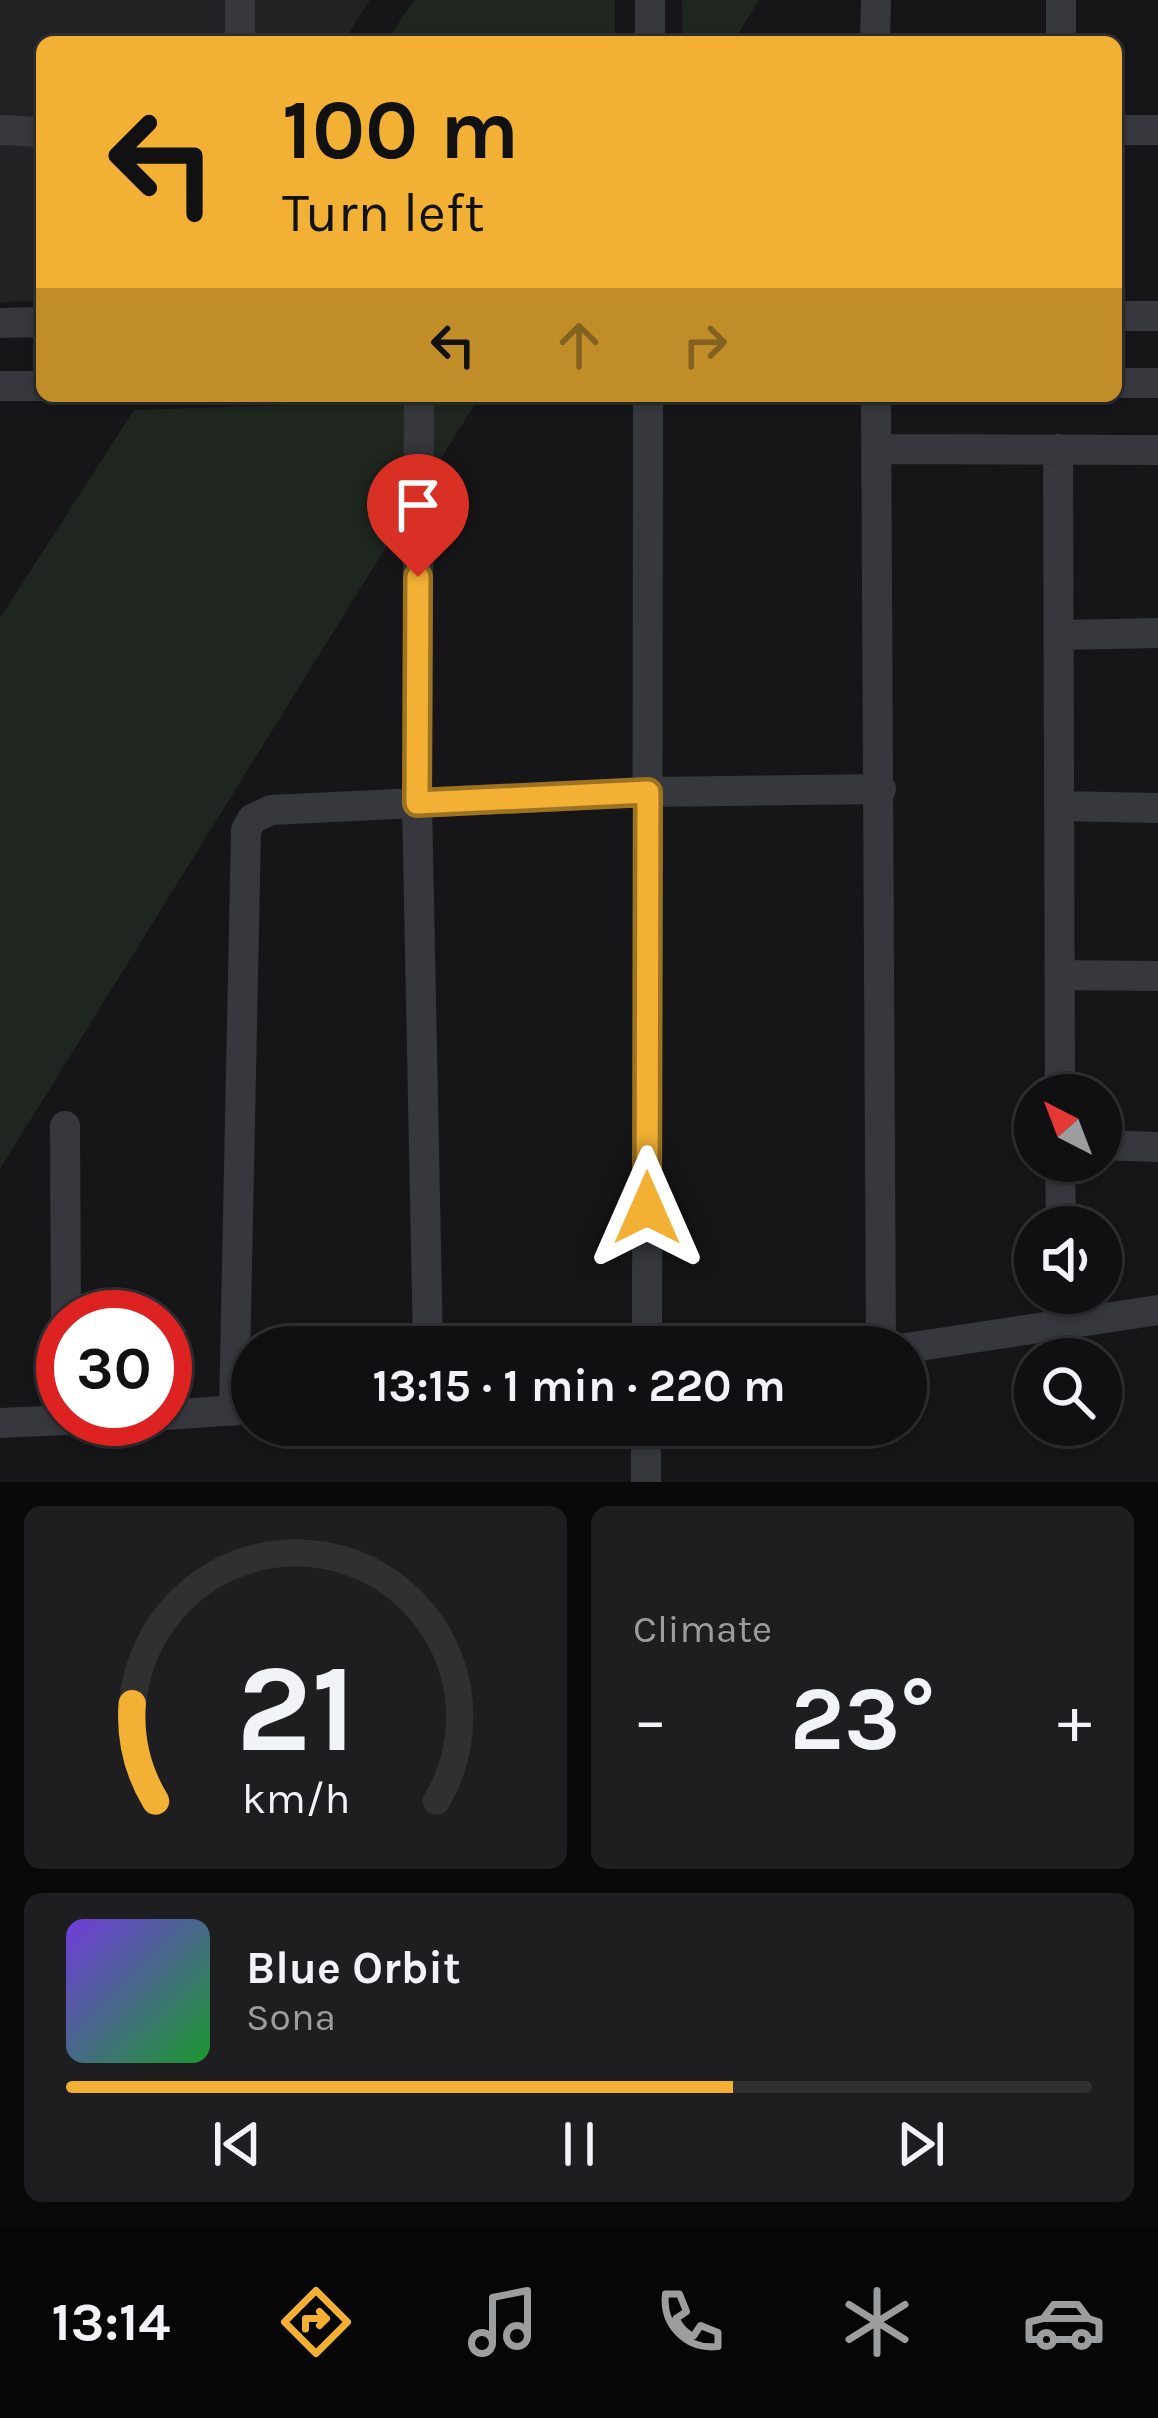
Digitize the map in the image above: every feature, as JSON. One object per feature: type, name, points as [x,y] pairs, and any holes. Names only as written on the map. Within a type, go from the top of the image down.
[{"type":"street","points":[[240,0],[240,36]]},
{"type":"street","points":[[650,0],[650,36]]},
{"type":"street","points":[[875,36],[876,0]]},
{"type":"street","points":[[1061,0],[1061,36]]},
{"type":"street","points":[[0,130],[36,131]]},
{"type":"street","points":[[1122,130],[1158,130]]},
{"type":"street","points":[[1122,316],[1158,316]]},
{"type":"street","points":[[0,323],[36,322]]},
{"type":"street","points":[[1122,383],[1158,383]]},
{"type":"street","points":[[0,386],[36,386]]},
{"type":"street","points":[[419,402],[417,803],[428,1326]]},
{"type":"street","points":[[647,1326],[648,402]]},
{"type":"street","points":[[876,402],[881,1326]]},
{"type":"street","points":[[877,448],[1158,450]]},
{"type":"street","points":[[1058,449],[1060,1074]]},
{"type":"street","points":[[1059,634],[1158,632]]},
{"type":"street","points":[[243,1326],[246,830],[252,819],[271,810],[417,803],[648,792],[880,789]]},
{"type":"street","points":[[1059,806],[1158,808]]},
{"type":"street","points":[[1060,975],[1158,976]]},
{"type":"street","points":[[65,1126],[66,1290]]},
{"type":"street","points":[[1122,1146],[1158,1147]]},
{"type":"street","points":[[1122,1309],[1158,1310]]},
{"type":"street","points":[[927,1343],[1039,1314]]},
{"type":"street","points":[[192,1413],[231,1411]]},
{"type":"street","points":[[0,1424],[36,1422]]},
{"type":"street","points":[[646,1446],[646,1482]]},
{"type":"shaded area","points":[[0,0],[370,0],[347,36],[36,36],[36,301],[0,302]]},
{"type":"shaded area","points":[[414,0],[615,0],[615,36],[390,36]]},
{"type":"shaded area","points":[[682,0],[759,0],[737,36],[683,36]]},
{"type":"shaded area","points":[[476,402],[0,1169],[0,618],[134,410]]},
{"type":"route","points":[[418,577],[417,803],[648,792],[647,1208]]}]
